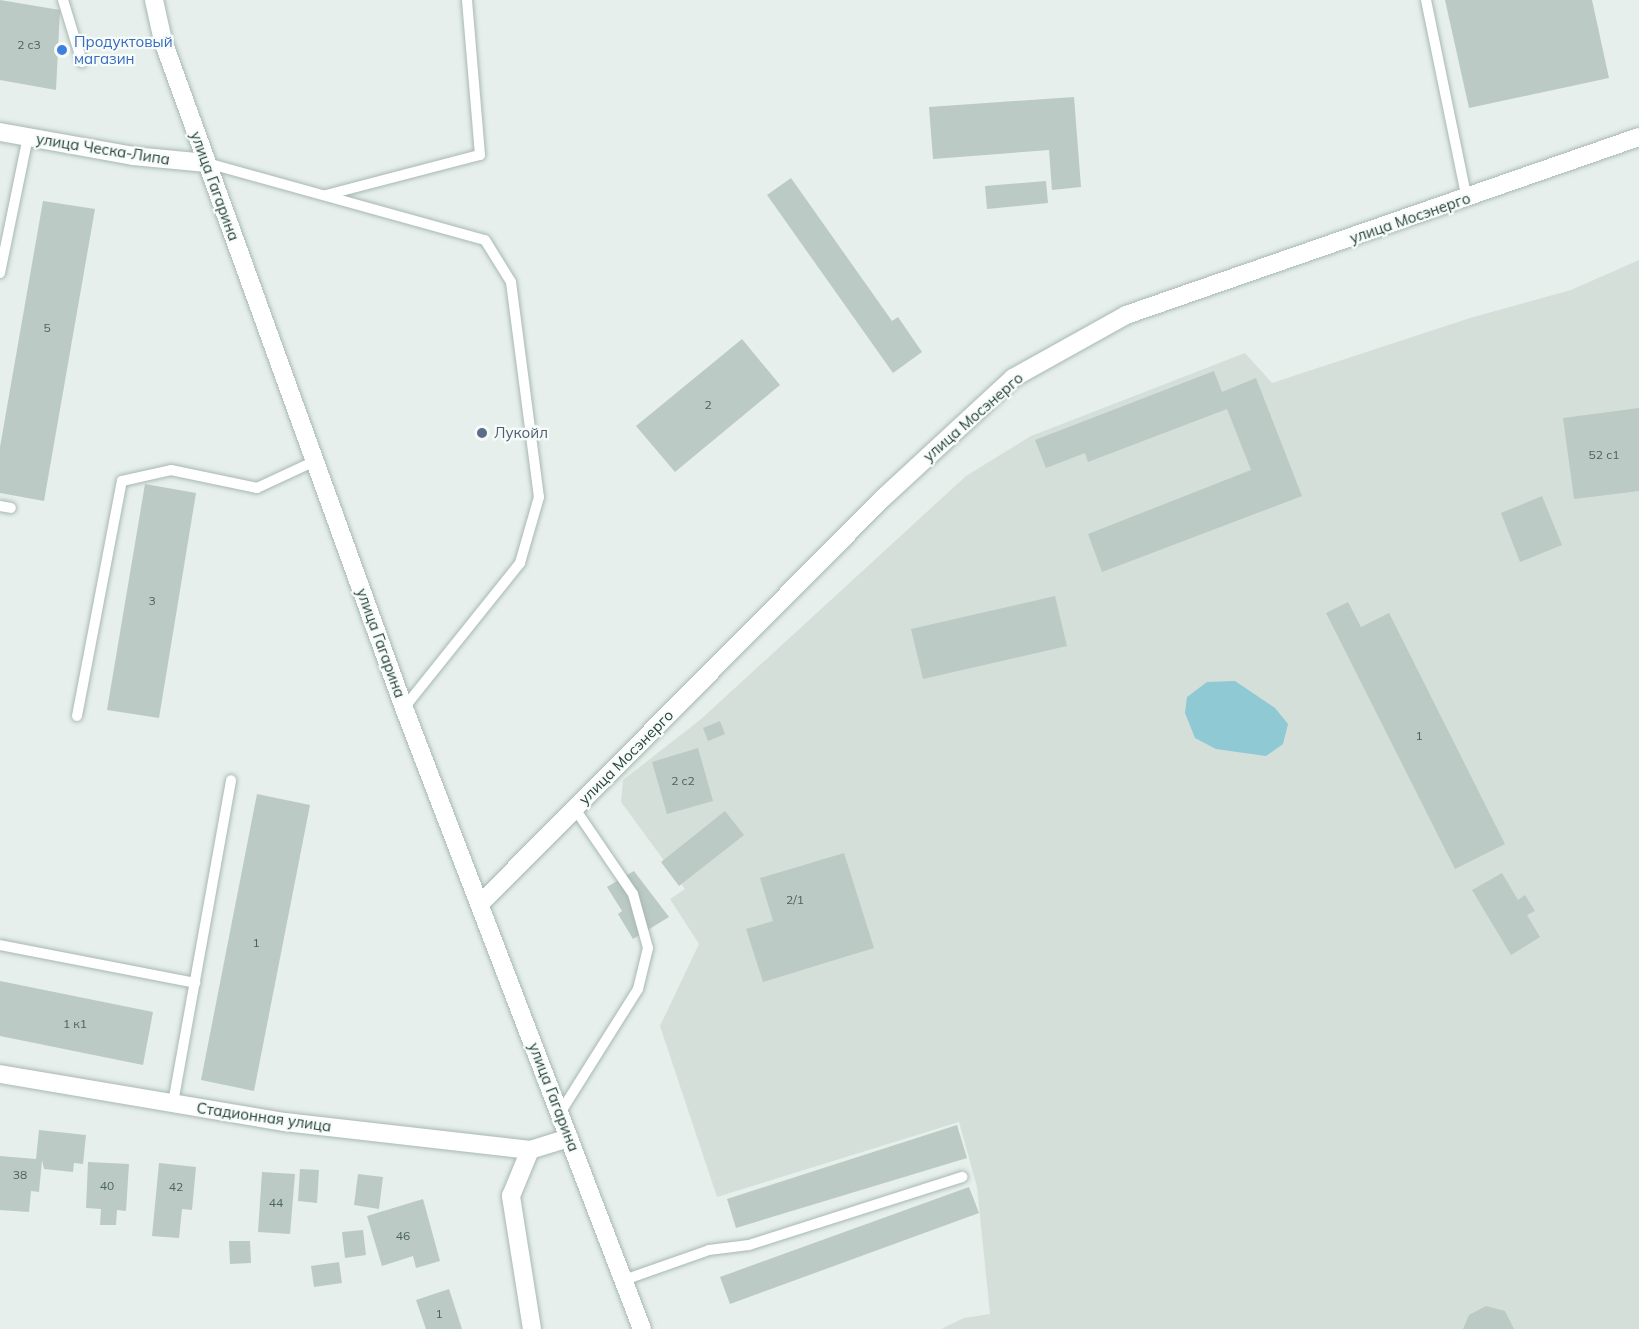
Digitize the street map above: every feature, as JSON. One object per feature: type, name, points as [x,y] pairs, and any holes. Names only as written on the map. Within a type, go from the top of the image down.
[{"type":"street","name":"улица Гагарина","points":[[154,0],[163,41],[404,708],[642,1329]]},
{"type":"street","name":"улица Ческа-Липа","points":[[0,132],[133,156],[207,163]]},
{"type":"street","name":"улица Мосэнерго","points":[[480,904],[883,498],[1013,378],[1125,315],[1467,199],[1639,137]]},
{"type":"street","name":"Стадионная улица","points":[[0,1074],[285,1122],[530,1150]]},
{"type":"street","points":[[532,1329],[511,1197],[530,1150],[569,1138]]},
{"type":"lane","points":[[63,0],[82,62]]},
{"type":"lane","points":[[326,195],[480,155],[467,0]]},
{"type":"lane","points":[[1426,0],[1467,199]]},
{"type":"lane","points":[[0,273],[28,137]]},
{"type":"lane","points":[[207,163],[485,240],[511,282],[539,497],[520,563],[404,708]]},
{"type":"lane","points":[[77,716],[122,481],[171,470],[257,488],[315,461]]},
{"type":"lane","points":[[173,1103],[231,780]]},
{"type":"lane","points":[[560,1113],[639,989],[648,948],[633,894],[575,809]]},
{"type":"lane","points":[[0,945],[195,983]]},
{"type":"lane","points":[[624,1280],[709,1250],[749,1245],[962,1177]]},
{"type":"shaded area","points":[[1639,260],[1639,1329],[941,1329],[964,1318],[990,1314],[977,1187],[959,1122],[717,1197],[660,1026],[699,944],[670,899],[685,889],[621,802],[623,780],[700,720],[966,476],[1031,436],[1245,353],[1272,383],[1470,318],[1571,290]]},
{"type":"water","points":[[1235,681],[1275,708],[1288,724],[1283,744],[1266,756],[1216,749],[1195,738],[1185,713],[1187,697],[1207,682]]},
{"type":"building","points":[[0,0],[60,10],[56,90],[0,80]]},
{"type":"building","points":[[1445,0],[1592,0],[1609,78],[1469,108]]},
{"type":"building","points":[[1074,97],[1081,187],[1052,190],[1049,150],[933,159],[929,107]]},
{"type":"building","points":[[791,178],[892,321],[898,317],[922,352],[893,373],[767,195]]},
{"type":"building","points":[[1046,181],[1048,203],[987,209],[985,186]]},
{"type":"building","points":[[43,201],[95,209],[44,501],[0,493],[0,447]]},
{"type":"building","points":[[742,339],[780,385],[675,472],[636,426]]},
{"type":"building","points":[[1214,371],[1222,392],[1256,378],[1302,496],[1102,572],[1088,534],[1251,470],[1227,409],[1088,462],[1085,453],[1046,468],[1035,440]]},
{"type":"building","points":[[1639,408],[1639,491],[1574,499],[1563,418]]},
{"type":"building","points":[[145,484],[196,493],[159,718],[107,710]]},
{"type":"building","points":[[1542,496],[1562,545],[1520,562],[1501,513]]},
{"type":"building","points":[[1055,596],[1067,646],[923,679],[911,629]]},
{"type":"building","points":[[1348,602],[1361,627],[1389,613],[1505,844],[1455,869],[1326,613]]},
{"type":"building","points":[[720,721],[725,734],[708,741],[703,728]]},
{"type":"building","points":[[698,748],[713,801],[667,814],[652,762]]},
{"type":"building","points":[[257,794],[310,805],[254,1091],[201,1080]]},
{"type":"building","points":[[725,811],[744,835],[679,886],[661,862]]},
{"type":"building","points":[[844,853],[874,948],[763,982],[746,929],[773,921],[760,878]]},
{"type":"building","points":[[634,871],[669,917],[633,939],[618,914],[622,911],[607,887]]},
{"type":"building","points":[[1502,873],[1518,900],[1525,895],[1535,911],[1527,915],[1540,937],[1511,955],[1472,890]]},
{"type":"building","points":[[0,981],[153,1012],[143,1065],[0,1036]]},
{"type":"building","points":[[957,1125],[967,1158],[736,1228],[727,1199]]},
{"type":"building","points":[[39,1130],[86,1135],[83,1164],[74,1163],[73,1172],[44,1169],[42,1160],[39,1192],[31,1191],[29,1212],[0,1210],[0,1156],[36,1159]]},
{"type":"building","points":[[88,1162],[129,1164],[126,1211],[117,1210],[116,1225],[100,1225],[101,1209],[86,1208]]},
{"type":"building","points":[[159,1163],[196,1167],[192,1210],[182,1209],[179,1238],[152,1236]]},
{"type":"building","points":[[300,1169],[319,1170],[317,1203],[298,1201]]},
{"type":"building","points":[[262,1172],[295,1174],[290,1234],[258,1232]]},
{"type":"building","points":[[358,1174],[383,1177],[379,1209],[354,1205]]},
{"type":"building","points":[[969,1187],[979,1213],[730,1304],[720,1277]]},
{"type":"building","points":[[423,1199],[440,1261],[416,1268],[413,1256],[382,1266],[367,1216]]},
{"type":"building","points":[[363,1230],[366,1255],[345,1258],[342,1232]]},
{"type":"building","points":[[229,1241],[250,1241],[251,1263],[230,1264]]},
{"type":"building","points":[[339,1262],[342,1283],[314,1287],[311,1266]]},
{"type":"building","points":[[449,1289],[462,1329],[426,1329],[416,1300]]},
{"type":"building","points":[[1486,1306],[1505,1311],[1514,1329],[1463,1329],[1469,1315]]},
{"type":"place","name":"Продуктовый магазин","points":[[62,50]]},
{"type":"place","name":"Лукойл","points":[[482,433]]}]
